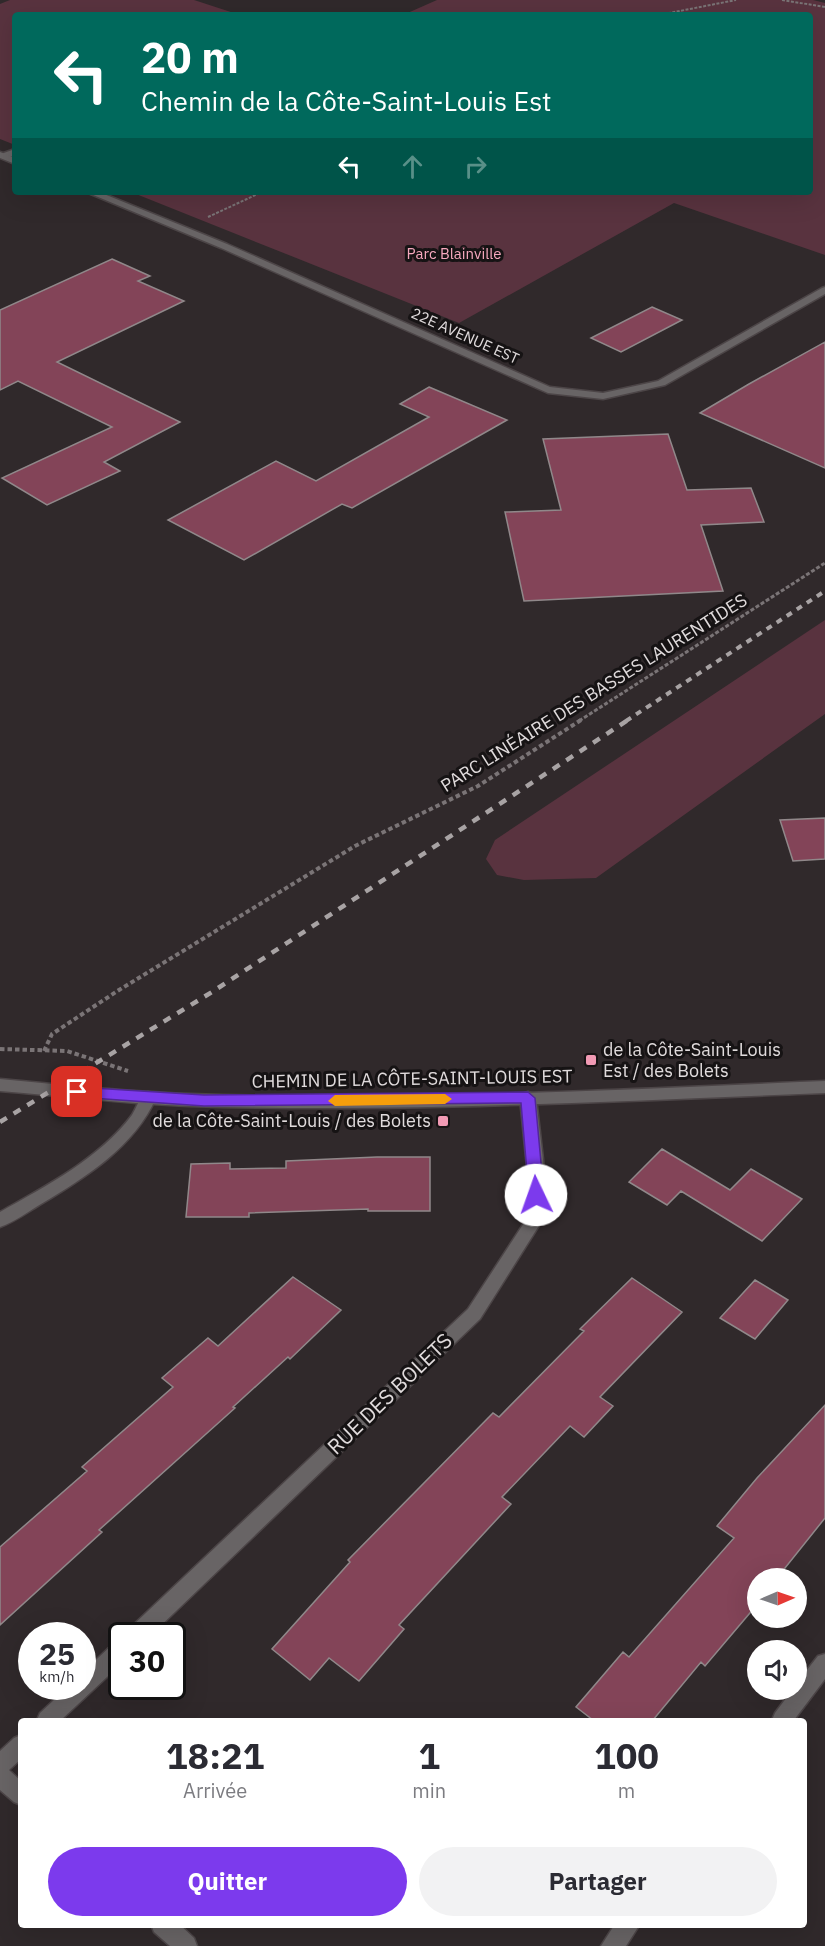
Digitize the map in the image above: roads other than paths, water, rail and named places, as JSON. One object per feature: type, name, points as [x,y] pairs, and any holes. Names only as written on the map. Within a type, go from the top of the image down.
[{"type":"street","name":"22E AVENUE EST","points":[[98,195],[182,229],[548,390],[603,396],[661,383],[825,290]]},
{"type":"street","name":"CHEMIN DE LA CÔTE-SAINT-LOUIS EST","points":[[0,1085],[148,1098],[272,1101],[528,1098],[825,1087]]},
{"type":"street","points":[[0,1220],[65,1180],[125,1135],[144,1111],[148,1098]]},
{"type":"street","name":"RUE DES BOLETS","points":[[151,1622],[474,1314],[532,1224],[536,1180],[528,1098]]},
{"type":"street","points":[[49,1718],[108,1662]]},
{"type":"street","points":[[784,1718],[825,1663]]},
{"type":"street","points":[[0,1765],[18,1748]]},
{"type":"street","points":[[0,1776],[18,1792]]},
{"type":"street","points":[[166,1928],[186,1946]]},
{"type":"street","points":[[612,1946],[625,1928]]},
{"type":"railway","points":[[626,721],[825,591]]},
{"type":"railway","points":[[0,1122],[212,992],[628,720]]},
{"type":"place","name":"de la Côte-Saint-Louis Est / des Bolets","points":[[591,1060]]},
{"type":"place","name":"de la Côte-Saint-Louis / des Bolets","points":[[443,1121]]},
{"type":"park label","name":"Parc Blainville","points":[[454,254]]}]
